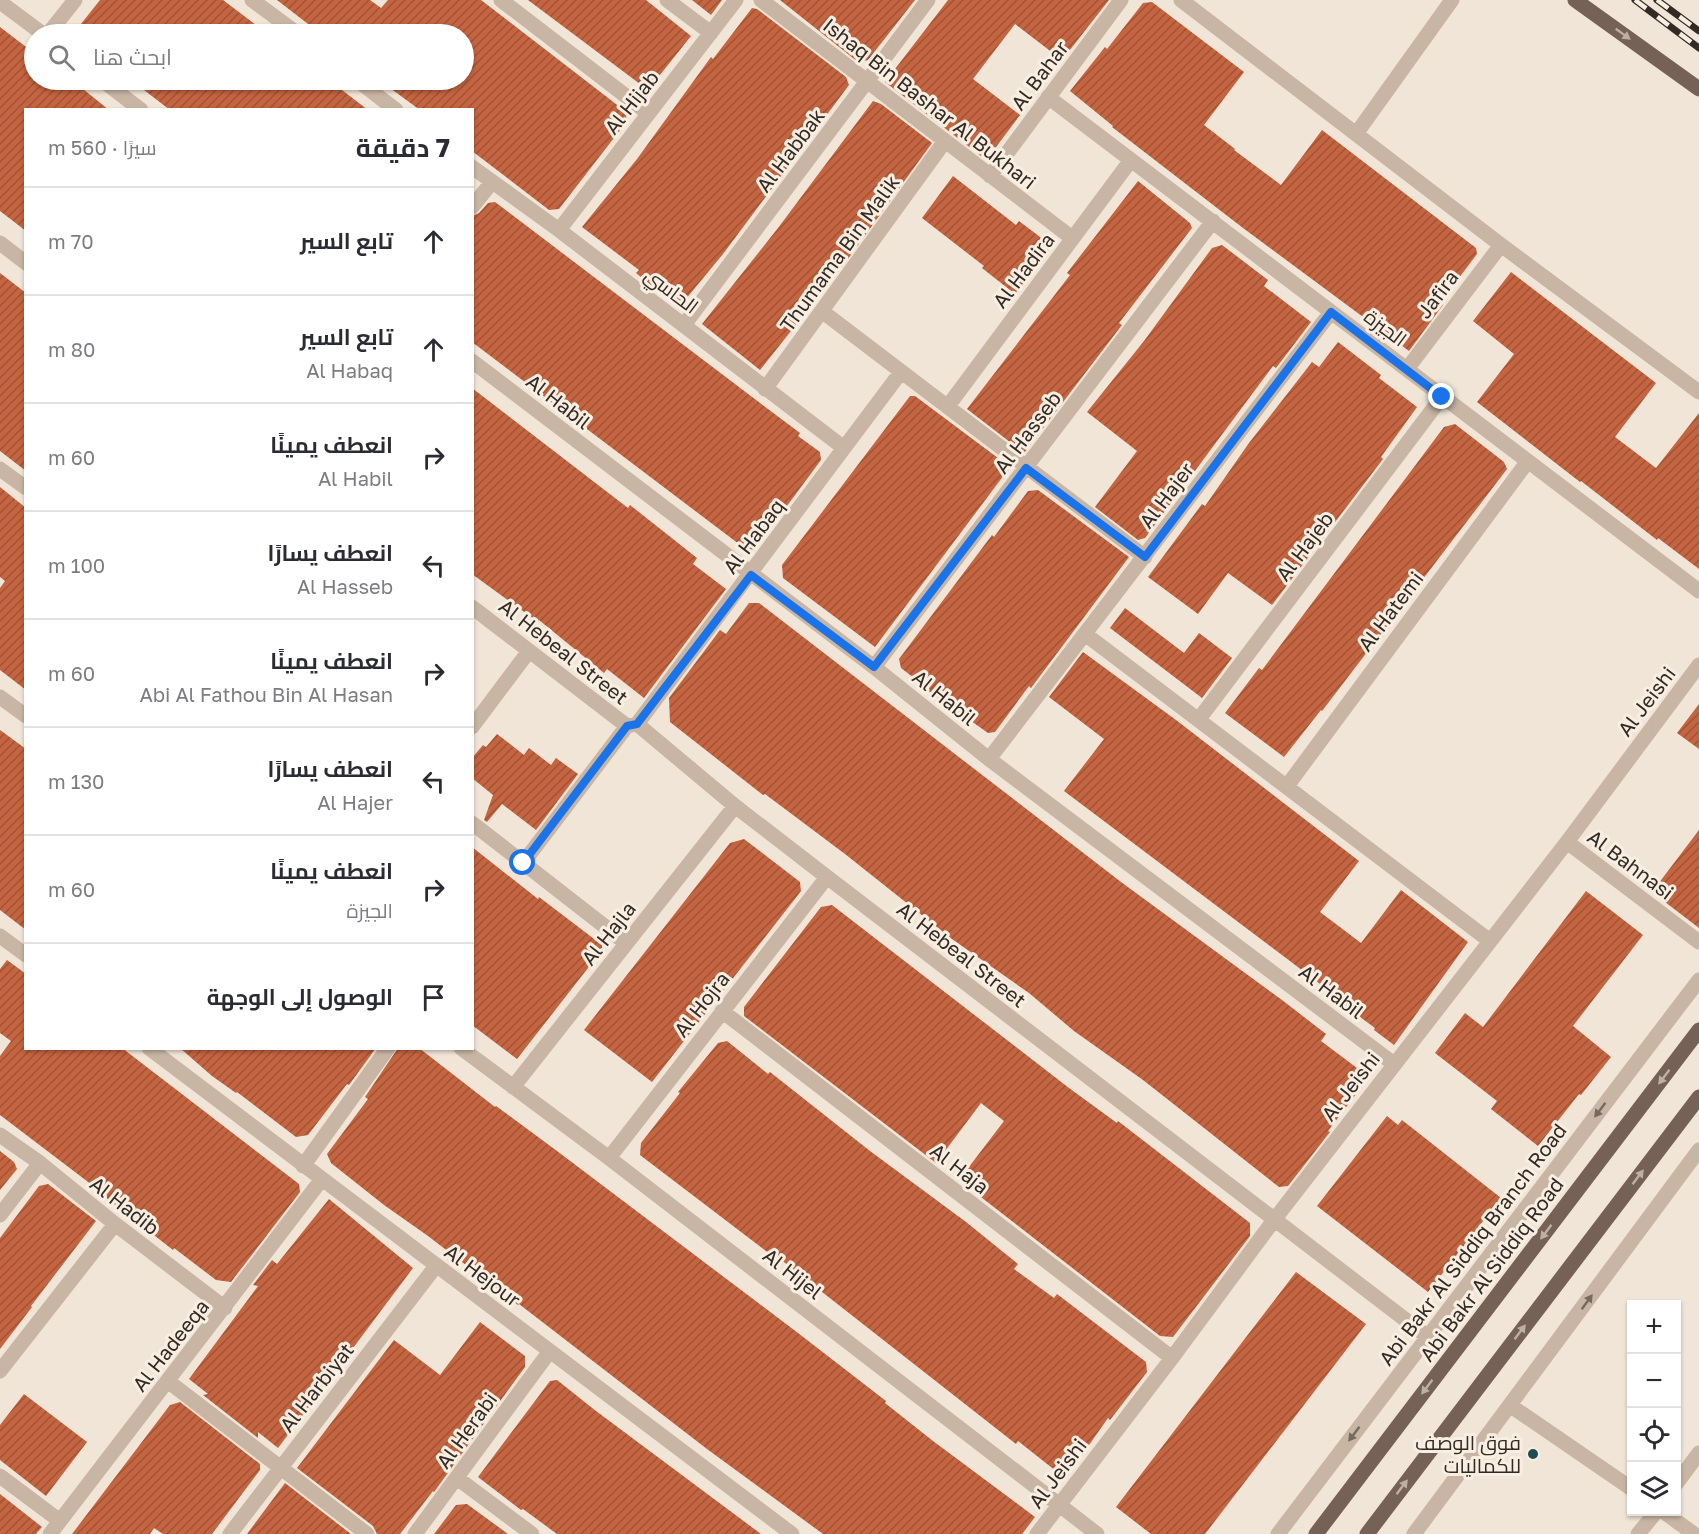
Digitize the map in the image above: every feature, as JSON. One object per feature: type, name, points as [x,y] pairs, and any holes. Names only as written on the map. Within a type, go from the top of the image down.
[{"type":"main road","points":[[1575,0],[1699,88]]},
{"type":"main road","name":"Abi Bakr Al Siddiq Road","points":[[1316,1534],[1699,1030]]},
{"type":"main road","points":[[1367,1534],[1699,1098]]},
{"type":"street","points":[[56,24],[75,0]]},
{"type":"street","points":[[252,0],[284,24]]},
{"type":"street","points":[[501,0],[648,113]]},
{"type":"street","points":[[667,0],[711,33]]},
{"type":"street","name":"Al Hijab","points":[[559,230],[736,0]]},
{"type":"street","name":"Ishaq Bin Bashar Al Bukhari","points":[[761,0],[1072,238]]},
{"type":"street","name":"Al Habbak","points":[[684,325],[928,0]]},
{"type":"street","name":"Al Bahar","points":[[990,176],[1121,0]]},
{"type":"street","points":[[1181,0],[1501,245],[1699,392]]},
{"type":"street","points":[[1356,134],[1452,0]]},
{"type":"street","points":[[0,2],[30,24]]},
{"type":"street","points":[[115,90],[138,108]]},
{"type":"street","points":[[370,90],[393,108]]},
{"type":"street","name":"الجيزة","points":[[1048,97],[1699,591]]},
{"type":"street","name":"Thumama Bin Malik","points":[[765,389],[945,141]]},
{"type":"street","name":"Al Hadira","points":[[948,406],[1131,160]]},
{"type":"street","name":"الحاسي","points":[[474,168],[559,230],[844,448]]},
{"type":"street","points":[[474,204],[492,182]]},
{"type":"street","name":"Al Hasseb","points":[[874,667],[1213,222]]},
{"type":"street","points":[[0,243],[24,261]]},
{"type":"street","name":"Jafira","points":[[1407,369],[1501,245]]},
{"type":"street","points":[[823,312],[1145,557]]},
{"type":"street","name":"Al Hajer","points":[[989,759],[1331,312]]},
{"type":"street","name":"Al Habil","points":[[474,363],[874,667],[989,759],[1394,1064]]},
{"type":"street","name":"Al Habaq","points":[[523,863],[751,575],[902,372]]},
{"type":"street","name":"Al Hajeb","points":[[1199,719],[1442,397]]},
{"type":"street","name":"Al Hatemi","points":[[1287,786],[1528,462]]},
{"type":"street","points":[[0,469],[24,487]]},
{"type":"street","name":"Al Hebeal Street","points":[[474,609],[632,725],[1428,1337]]},
{"type":"street","points":[[1085,634],[1490,941]]},
{"type":"street","points":[[474,724],[529,651]]},
{"type":"street","name":"Al Jeishi","points":[[1037,1534],[1274,1220],[1567,842],[1699,665]]},
{"type":"street","points":[[0,697],[24,715]]},
{"type":"street","name":"Al Hajla","points":[[513,1087],[735,806]]},
{"type":"street","points":[[474,825],[626,943]]},
{"type":"street","name":"Al Bahnasi","points":[[1567,842],[1699,942]]},
{"type":"street","name":"Al Hojra","points":[[609,1158],[827,877]]},
{"type":"street","points":[[0,936],[24,954]]},
{"type":"street","name":"Abi Bakr Al Siddiq Branch Road","points":[[1278,1534],[1699,980]]},
{"type":"street","name":"Al Haja","points":[[722,1011],[1172,1358]]},
{"type":"street","name":"Al Hejour","points":[[152,1050],[792,1534]]},
{"type":"street","points":[[303,1166],[387,1050]]},
{"type":"street","name":"Al Hijel","points":[[464,1050],[609,1158],[1097,1534]]},
{"type":"street","name":"Al Hadib","points":[[0,1135],[40,1163],[225,1308]]},
{"type":"street","points":[[1414,1534],[1699,1150]]},
{"type":"street","points":[[0,1215],[40,1163]]},
{"type":"street","name":"Al Hadeeqa","points":[[50,1534],[169,1382],[322,1179]]},
{"type":"street","points":[[0,1371],[115,1224]]},
{"type":"street","name":"Al Harbiyat","points":[[230,1534],[279,1467],[436,1266]]},
{"type":"street","name":"Al Herabi","points":[[415,1534],[550,1352]]},
{"type":"street","points":[[169,1382],[367,1534]]},
{"type":"street","points":[[1511,1406],[1627,1486]]},
{"type":"street","points":[[1681,1478],[1699,1453]]},
{"type":"street","points":[[0,1476],[60,1521]]},
{"type":"street","points":[[457,1478],[532,1534]]},
{"type":"street","points":[[1638,1534],[1653,1516]]},
{"type":"street","points":[[1669,1516],[1694,1534]]},
{"type":"building","points":[[100,0],[223,0],[255,24],[81,24]]},
{"type":"building","points":[[277,0],[370,0],[381,8],[388,0],[481,0],[625,111],[627,121],[559,209],[549,210],[474,153],[474,108],[417,108],[393,90],[474,90],[474,24],[308,24]]},
{"type":"building","points":[[528,0],[646,0],[691,36],[648,90]]},
{"type":"building","points":[[692,0],[722,0],[711,15]]},
{"type":"building","points":[[780,0],[915,0],[868,60],[858,62]]},
{"type":"building","points":[[948,0],[1109,0],[1062,60],[1015,24],[973,79],[1020,115],[990,155],[981,156],[885,82]]},
{"type":"building","points":[[1152,2],[1244,72],[1204,125],[1234,150],[1281,185],[1322,130],[1476,248],[1477,254],[1440,303],[1443,305],[1409,351],[1243,228],[1112,127],[1070,91],[1143,3]]},
{"type":"building","points":[[752,8],[757,9],[846,77],[849,85],[723,254],[685,300],[671,302],[636,273],[639,270],[582,227],[637,159],[711,57],[713,59]]},
{"type":"building","points":[[0,27],[24,45],[24,90],[84,90],[107,108],[24,108],[24,229],[0,211]]},
{"type":"building","points":[[144,90],[342,90],[365,108],[167,108]]},
{"type":"building","points":[[873,101],[881,104],[932,143],[845,263],[760,370],[702,324],[778,228]]},
{"type":"building","points":[[953,176],[1016,225],[1019,221],[1052,246],[1015,294],[982,268],[984,266],[922,218]]},
{"type":"building","points":[[1138,181],[1190,223],[1192,228],[1119,323],[1122,325],[1024,453],[967,409],[1070,275],[1067,273]]},
{"type":"building","points":[[495,202],[800,433],[798,436],[820,452],[821,460],[755,549],[747,550],[474,344],[474,215],[488,203]]},
{"type":"building","points":[[1222,245],[1268,280],[1264,286],[1311,322],[1276,368],[1273,366],[1145,538],[1138,540],[1095,507],[1137,451],[1087,412],[1144,341],[1212,248]]},
{"type":"building","points":[[1511,272],[1656,383],[1615,437],[1656,468],[1699,413],[1699,569],[1658,538],[1657,540],[1477,402],[1514,354],[1473,321]]},
{"type":"building","points":[[0,273],[24,291],[24,469],[0,451]]},
{"type":"building","points":[[1338,342],[1381,375],[1379,378],[1417,407],[1381,457],[1383,459],[1272,605],[1228,573],[1198,614],[1148,577],[1202,504],[1205,506],[1249,443],[1312,362],[1319,367]]},
{"type":"building","points":[[474,390],[628,508],[630,505],[697,558],[693,564],[726,589],[644,698],[607,669],[604,673],[539,620],[538,622],[474,575]]},
{"type":"building","points":[[910,396],[915,396],[1010,467],[875,647],[783,578],[782,565]]},
{"type":"building","points":[[1455,424],[1504,462],[1507,469],[1322,711],[1284,757],[1225,713],[1259,668],[1262,670],[1444,427]]},
{"type":"building","points":[[0,487],[24,506],[24,688],[0,670],[0,588],[5,581],[0,577]]},
{"type":"building","points":[[1038,490],[1129,557],[1031,688],[1029,686],[995,732],[988,733],[926,689],[901,668],[899,659],[1028,491]]},
{"type":"building","points":[[749,603],[759,603],[1121,882],[1282,1000],[1326,1034],[1321,1041],[1369,1077],[1288,1186],[1279,1187],[1143,1080],[1074,1031],[1029,993],[952,939],[845,854],[765,794],[763,795],[670,722],[669,698],[720,630],[726,634]]},
{"type":"building","points":[[1125,608],[1184,653],[1199,633],[1232,658],[1202,698],[1110,628]]},
{"type":"building","points":[[1083,652],[1176,720],[1359,861],[1320,912],[1361,943],[1401,890],[1468,942],[1394,1045],[1326,992],[1328,990],[1064,791],[1104,739],[1049,697]]},
{"type":"building","points":[[1699,704],[1699,749],[1677,733]]},
{"type":"building","points":[[0,730],[24,748],[24,928],[0,910]]},
{"type":"building","points":[[497,734],[524,755],[529,748],[551,765],[556,758],[578,774],[536,830],[502,804],[487,822],[484,820],[493,795],[474,780],[474,756],[483,745],[486,747]]},
{"type":"building","points":[[1699,830],[1699,928],[1652,892]]},
{"type":"building","points":[[744,839],[800,882],[801,891],[652,1082],[584,1030],[730,843]]},
{"type":"building","points":[[474,849],[602,945],[602,950],[517,1059],[474,1027]]},
{"type":"building","points":[[1586,891],[1643,935],[1573,1026],[1611,1057],[1538,1146],[1491,1109],[1497,1101],[1435,1053],[1465,1013],[1483,1027]]},
{"type":"building","points":[[832,905],[1069,1088],[1117,1123],[1118,1121],[1250,1223],[1250,1236],[1173,1337],[1160,1336],[959,1180],[1004,1121],[981,1103],[936,1163],[744,1016],[744,1007],[821,907]]},
{"type":"building","points":[[7,960],[24,973],[24,1050],[125,1050],[299,1184],[300,1192],[231,1282],[216,1280],[174,1248],[173,1250],[0,1115],[0,1056],[11,1041],[0,1033],[0,969]]},
{"type":"building","points":[[727,1041],[966,1222],[1018,1264],[1014,1269],[1054,1298],[1057,1294],[1146,1362],[1147,1372],[1110,1420],[1108,1418],[1068,1475],[1061,1475],[1018,1441],[1016,1444],[780,1259],[779,1261],[640,1155],[641,1143],[680,1093],[678,1092],[718,1043]]},
{"type":"building","points":[[182,1050],[375,1050],[308,1135],[296,1137],[212,1076]]},
{"type":"building","points":[[397,1050],[422,1050],[798,1333],[886,1401],[885,1403],[933,1441],[1035,1517],[1022,1534],[823,1534],[707,1449],[331,1163],[327,1154],[368,1099],[365,1097]]},
{"type":"building","points":[[1387,1116],[1398,1125],[1402,1120],[1501,1198],[1428,1292],[1317,1206]]},
{"type":"building","points":[[0,1151],[14,1162],[17,1169],[0,1190]]},
{"type":"building","points":[[48,1184],[96,1221],[0,1349],[0,1238],[39,1186]]},
{"type":"building","points":[[329,1199],[413,1268],[278,1448],[258,1432],[258,1438],[203,1395],[208,1394],[189,1379],[258,1286],[253,1285],[272,1260],[277,1264]]},
{"type":"building","points":[[1296,1272],[1366,1324],[1205,1534],[1151,1534],[1116,1507]]},
{"type":"building","points":[[480,1322],[525,1356],[525,1367],[434,1492],[400,1534],[377,1534],[373,1526],[297,1468],[394,1340],[440,1375]]},
{"type":"building","points":[[557,1380],[761,1534],[557,1534],[523,1509],[521,1510],[478,1477],[550,1381]]},
{"type":"building","points":[[24,1394],[87,1442],[46,1496],[0,1460],[0,1425]]},
{"type":"building","points":[[180,1402],[260,1464],[260,1470],[212,1534],[163,1534],[154,1528],[150,1534],[72,1534],[170,1405]]},
{"type":"building","points":[[285,1483],[351,1534],[247,1534]]},
{"type":"building","points":[[0,1494],[42,1527],[36,1534],[0,1534]]},
{"type":"building","points":[[467,1504],[508,1534],[434,1534],[456,1505]]},
{"type":"railway","points":[[1635,0],[1699,48]]},
{"type":"railway","points":[[1657,0],[1699,31]]},
{"type":"place","name":"فوق الوصف للكماليات","points":[[1533,1454]]},
{"type":"route","points":[[523,863],[627,726],[637,724],[751,575],[874,667],[1026,468],[1145,557],[1331,312],[1442,397]]}]
